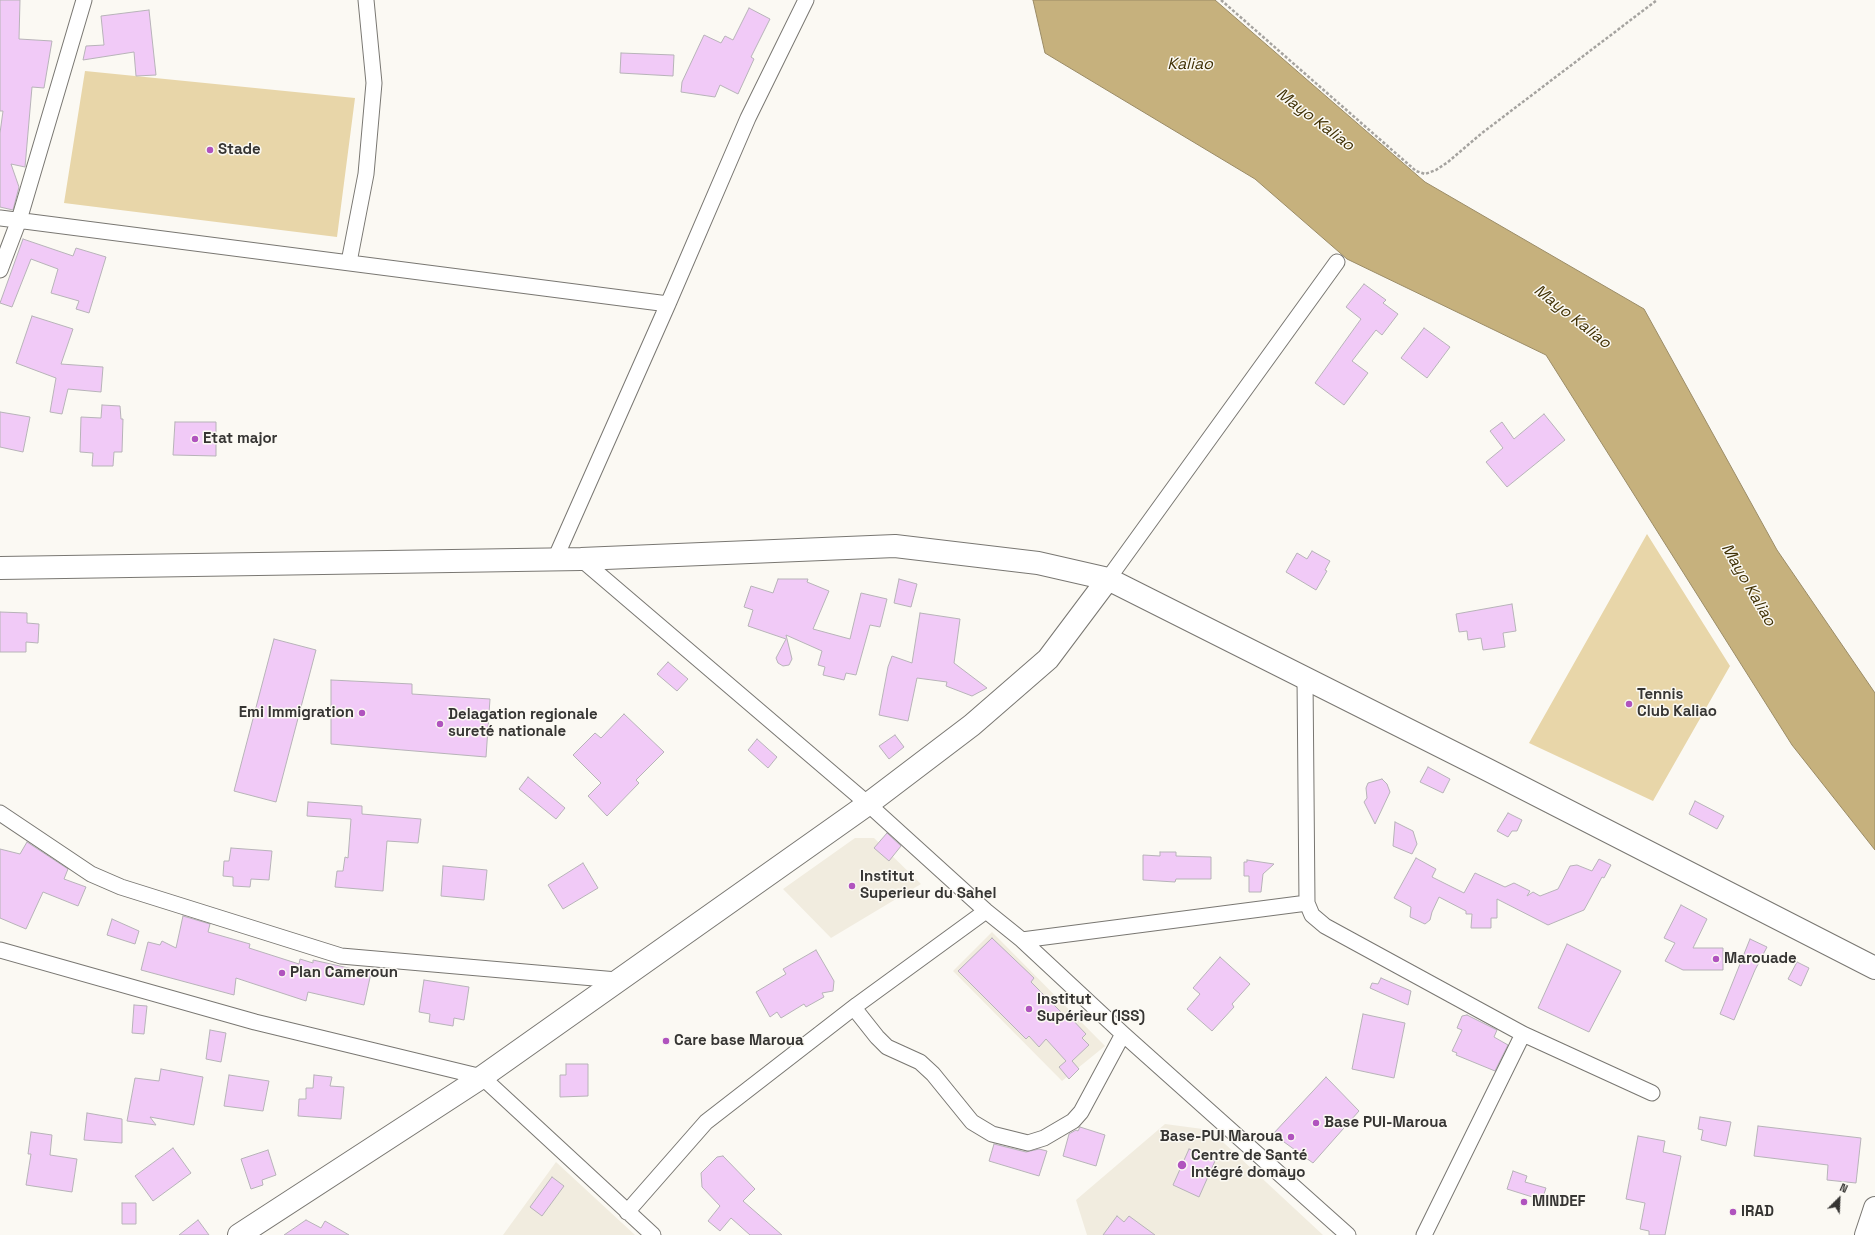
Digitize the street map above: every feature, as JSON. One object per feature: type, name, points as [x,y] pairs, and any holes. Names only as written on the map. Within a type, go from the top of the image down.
[{"type":"street","points":[[0,270],[19,220],[84,0]]},
{"type":"street","points":[[349,262],[366,174],[374,83],[366,0]]},
{"type":"street","points":[[555,559],[668,304],[748,118],[806,0]]},
{"type":"street","points":[[0,218],[668,304]]},
{"type":"street","points":[[239,1235],[482,1077],[868,804],[972,725],[1048,659],[1108,579],[1337,262]]},
{"type":"street","points":[[0,568],[581,559],[895,546],[1038,563],[1108,579],[1551,802],[1875,968]]},
{"type":"street","points":[[581,559],[868,804],[986,911],[1022,940],[1123,1034],[1348,1235]]},
{"type":"street","points":[[1305,678],[1307,902],[1312,915],[1325,926],[1523,1034],[1652,1093]]},
{"type":"street","points":[[0,813],[91,874],[121,887],[341,956],[618,980]]},
{"type":"street","points":[[1022,940],[1307,902]]},
{"type":"street","points":[[627,1212],[706,1122],[854,1008],[986,911]]},
{"type":"street","points":[[0,950],[255,1022],[482,1077],[653,1235]]},
{"type":"street","points":[[854,1008],[877,1037],[887,1046],[920,1062],[933,1074],[972,1122],[992,1134],[1028,1143],[1044,1138],[1073,1121],[1081,1112],[1123,1034]]},
{"type":"street","points":[[1424,1235],[1523,1034]]},
{"type":"street","points":[[1866,1235],[1875,1208]]},
{"type":"path","points":[[1221,0],[1416,171],[1425,174],[1448,162],[1482,133],[1657,0]]},
{"type":"shaded area","name":"Stade","points":[[85,71],[355,98],[337,237],[64,203]]},
{"type":"shaded area","name":"Tennis Club Kaliao","points":[[1647,534],[1730,666],[1653,801],[1529,743]]},
{"type":"shaded area","name":"Institut Superieur du Sahel","points":[[855,838],[874,838],[921,884],[831,938],[783,889]]},
{"type":"shaded area","name":"Institut Supérieur (ISS)","points":[[992,932],[1105,1046],[1062,1081],[953,971]]},
{"type":"shaded area","name":"Centre de Santé Intégré domayo","points":[[1165,1124],[1210,1130],[1323,1235],[1087,1235],[1076,1200]]},
{"type":"shaded area","points":[[556,1162],[635,1235],[503,1235]]},
{"type":"water","name":"Kaliao","points":[[1033,0],[1215,0],[1425,182],[1644,309],[1777,550],[1875,693],[1875,850],[1792,745],[1546,355],[1347,259],[1255,179],[1045,53]]},
{"type":"building","points":[[0,0],[20,0],[19,39],[52,41],[44,88],[32,87],[25,167],[11,164],[19,187],[13,210],[0,207],[0,133],[3,111],[0,111]]},
{"type":"building","points":[[749,8],[770,19],[751,57],[754,59],[738,94],[720,85],[715,97],[681,92],[682,82],[704,35],[721,43],[725,36],[733,40]]},
{"type":"building","points":[[149,10],[156,75],[136,76],[134,52],[83,60],[86,46],[104,45],[101,16]]},
{"type":"building","points":[[621,53],[674,55],[673,76],[620,73]]},
{"type":"building","points":[[23,239],[73,256],[76,248],[106,257],[89,313],[76,309],[79,301],[51,293],[58,269],[31,259],[12,307],[0,303]]},
{"type":"building","points":[[1364,284],[1386,300],[1383,303],[1398,314],[1382,335],[1376,330],[1352,361],[1368,373],[1344,405],[1315,383],[1361,319],[1346,307]]},
{"type":"building","points":[[32,316],[73,329],[61,364],[103,367],[101,392],[68,389],[62,414],[50,412],[56,378],[16,363]]},
{"type":"building","points":[[1424,328],[1450,347],[1427,378],[1401,358]]},
{"type":"building","points":[[102,405],[120,406],[121,419],[123,419],[122,452],[114,452],[113,466],[92,466],[93,453],[80,452],[81,417],[101,418]]},
{"type":"building","points":[[0,412],[30,417],[23,452],[0,447]]},
{"type":"building","points":[[1544,414],[1565,440],[1507,487],[1486,462],[1503,448],[1490,431],[1502,422],[1514,439]]},
{"type":"building","name":"Etat major","points":[[175,422],[216,422],[216,456],[173,455]]},
{"type":"building","points":[[1312,551],[1330,561],[1325,570],[1327,571],[1316,590],[1286,572],[1297,553],[1307,559]]},
{"type":"building","points":[[778,579],[808,579],[807,582],[829,591],[813,629],[850,639],[861,593],[887,599],[880,627],[870,625],[856,675],[846,673],[844,680],[823,675],[825,667],[818,665],[822,651],[786,635],[792,659],[789,665],[783,666],[778,663],[776,658],[786,639],[748,626],[753,610],[744,607],[751,586],[773,593]]},
{"type":"building","points":[[899,579],[917,584],[911,607],[894,603]]},
{"type":"building","points":[[1512,604],[1516,631],[1503,633],[1505,647],[1483,650],[1481,638],[1468,640],[1467,631],[1459,632],[1456,614]]},
{"type":"building","points":[[0,612],[27,613],[27,623],[39,624],[38,643],[26,642],[26,652],[0,652]]},
{"type":"building","points":[[920,613],[960,619],[954,663],[987,688],[972,696],[946,686],[947,682],[917,678],[908,721],[879,715],[888,667],[892,656],[912,663]]},
{"type":"building","points":[[274,639],[316,650],[276,802],[234,791]]},
{"type":"building","points":[[668,662],[688,679],[677,691],[657,674]]},
{"type":"building","points":[[331,680],[412,684],[412,694],[490,699],[486,757],[331,744]]},
{"type":"building","points":[[624,714],[664,752],[636,780],[639,783],[607,816],[588,796],[601,783],[573,755],[595,733],[601,738]]},
{"type":"building","points":[[895,735],[904,747],[889,759],[879,746]]},
{"type":"building","points":[[757,739],[777,757],[768,768],[748,750]]},
{"type":"building","points":[[1428,767],[1450,779],[1443,793],[1420,782]]},
{"type":"building","points":[[528,777],[565,808],[556,819],[519,789]]},
{"type":"building","points":[[1382,779],[1387,784],[1390,792],[1375,824],[1364,802],[1367,798],[1366,788],[1368,783]]},
{"type":"building","points":[[1695,801],[1724,816],[1717,829],[1689,814]]},
{"type":"building","points":[[308,802],[362,806],[362,814],[421,819],[418,843],[387,841],[383,891],[335,887],[337,871],[343,871],[345,857],[348,858],[351,819],[307,816]]},
{"type":"building","points":[[1508,813],[1522,820],[1517,831],[1512,831],[1508,837],[1497,831]]},
{"type":"building","points":[[1395,822],[1413,831],[1417,844],[1412,854],[1393,846]]},
{"type":"building","points":[[887,833],[901,846],[889,861],[874,848]]},
{"type":"building","points":[[27,842],[68,869],[64,879],[86,887],[78,906],[43,892],[26,929],[0,918],[0,849],[20,854]]},
{"type":"building","points":[[231,848],[272,851],[269,880],[251,879],[250,887],[233,886],[233,877],[223,876],[224,861],[229,861]]},
{"type":"building","points":[[1160,852],[1176,852],[1176,856],[1211,857],[1211,879],[1176,879],[1175,882],[1143,880],[1143,855],[1160,856]]},
{"type":"building","points":[[1416,858],[1436,869],[1432,877],[1464,893],[1475,873],[1505,887],[1514,883],[1530,891],[1527,896],[1533,892],[1540,896],[1558,889],[1570,866],[1577,865],[1592,871],[1599,859],[1611,865],[1604,878],[1602,877],[1584,910],[1548,925],[1497,899],[1497,918],[1491,918],[1491,928],[1471,928],[1472,914],[1466,914],[1466,911],[1439,897],[1430,920],[1425,924],[1410,917],[1411,907],[1394,898]]},
{"type":"building","points":[[1247,860],[1274,864],[1263,874],[1261,892],[1249,892],[1249,876],[1244,876],[1244,862],[1247,862]]},
{"type":"building","points":[[583,863],[598,888],[563,909],[548,885]]},
{"type":"building","points":[[443,866],[487,870],[484,900],[441,896]]},
{"type":"building","points":[[1681,905],[1707,919],[1693,948],[1723,948],[1723,970],[1683,970],[1665,961],[1675,943],[1664,938]]},
{"type":"building","points":[[183,916],[210,924],[208,932],[250,944],[249,948],[299,964],[300,959],[313,963],[313,960],[371,973],[364,1005],[308,992],[306,1001],[236,978],[234,995],[141,970],[148,942],[160,945],[162,941],[176,948]]},
{"type":"building","points":[[112,919],[139,931],[135,944],[107,935]]},
{"type":"building","name":"Institut Supérieur (ISS)","points":[[992,938],[1034,978],[1031,982],[1067,1018],[1069,1016],[1086,1034],[1082,1038],[1089,1045],[1072,1061],[1079,1069],[1069,1079],[1059,1067],[1066,1061],[1046,1039],[1039,1047],[1029,1036],[1026,1039],[958,971]]},
{"type":"building","points":[[1750,939],[1767,947],[1755,970],[1734,1020],[1720,1014]]},
{"type":"building","points":[[1567,944],[1621,971],[1589,1032],[1538,1008]]},
{"type":"building","points":[[816,950],[834,981],[833,991],[822,993],[824,997],[806,1007],[804,1004],[781,1018],[777,1012],[770,1017],[756,992],[786,974],[783,969]]},
{"type":"building","points":[[1220,957],[1250,984],[1232,1004],[1234,1007],[1212,1031],[1187,1009],[1200,994],[1193,988]]},
{"type":"building","points":[[1797,962],[1809,968],[1801,986],[1788,979]]},
{"type":"building","points":[[1381,978],[1411,991],[1408,1005],[1370,988],[1372,983],[1378,984]]},
{"type":"building","points":[[424,980],[469,987],[464,1020],[454,1018],[453,1026],[429,1022],[430,1014],[419,1012]]},
{"type":"building","points":[[134,1005],[147,1006],[144,1034],[132,1033]]},
{"type":"building","points":[[1363,1014],[1405,1023],[1394,1078],[1352,1069]]},
{"type":"building","points":[[1467,1015],[1497,1030],[1494,1037],[1508,1045],[1495,1071],[1456,1055],[1457,1053],[1452,1051],[1462,1030],[1457,1028],[1462,1016]]},
{"type":"building","points":[[210,1030],[226,1033],[221,1062],[206,1059]]},
{"type":"building","points":[[566,1064],[588,1064],[588,1096],[560,1097],[560,1075],[566,1075]]},
{"type":"building","points":[[161,1069],[203,1077],[194,1125],[150,1117],[156,1125],[127,1121],[135,1078],[159,1081]]},
{"type":"building","points":[[229,1075],[269,1081],[263,1111],[224,1106]]},
{"type":"building","points":[[314,1075],[332,1077],[330,1086],[344,1087],[341,1119],[298,1116],[299,1099],[306,1099],[306,1088],[313,1088]]},
{"type":"building","name":"Base PUI-Maroua","points":[[1326,1077],[1359,1111],[1313,1163],[1273,1134]]},
{"type":"building","points":[[87,1113],[122,1119],[122,1143],[84,1140]]},
{"type":"building","points":[[1700,1117],[1731,1122],[1726,1146],[1701,1140],[1703,1130],[1698,1129]]},
{"type":"building","points":[[1758,1126],[1861,1138],[1856,1183],[1827,1180],[1828,1165],[1754,1156]]},
{"type":"building","points":[[1080,1127],[1105,1135],[1096,1166],[1063,1156],[1069,1134],[1076,1130],[1078,1131]]},
{"type":"building","points":[[31,1132],[52,1135],[50,1155],[77,1159],[72,1192],[26,1185],[31,1154],[28,1154]]},
{"type":"building","points":[[1638,1136],[1665,1141],[1663,1152],[1681,1156],[1665,1235],[1649,1235],[1649,1231],[1640,1229],[1645,1203],[1626,1199]]},
{"type":"building","points":[[994,1144],[1026,1152],[1039,1149],[1047,1151],[1039,1176],[989,1161]]},
{"type":"building","points":[[173,1148],[191,1173],[153,1201],[135,1176]]},
{"type":"building","points":[[1189,1149],[1215,1161],[1199,1197],[1173,1185]]},
{"type":"building","points":[[268,1150],[276,1175],[262,1180],[263,1185],[251,1189],[241,1159]]},
{"type":"building","points":[[723,1156],[755,1189],[743,1201],[782,1235],[750,1235],[731,1218],[720,1231],[708,1221],[720,1206],[702,1187],[701,1173],[717,1157]]},
{"type":"building","points":[[1513,1171],[1527,1176],[1525,1182],[1546,1188],[1542,1200],[1507,1189]]},
{"type":"building","points":[[552,1177],[564,1186],[542,1216],[530,1207]]},
{"type":"building","points":[[122,1203],[136,1203],[136,1224],[122,1224]]},
{"type":"building","points":[[1117,1216],[1124,1222],[1129,1216],[1155,1235],[1103,1235]]},
{"type":"building","points":[[198,1220],[209,1235],[179,1235]]},
{"type":"building","points":[[306,1220],[321,1228],[325,1221],[349,1235],[284,1235]]},
{"type":"place","name":"Stade","points":[[210,150]]},
{"type":"place","name":"Etat major","points":[[195,439]]},
{"type":"place","name":"Tennis Club Kaliao","points":[[1629,704]]},
{"type":"place","name":"Emi Immigration","points":[[362,713]]},
{"type":"place","name":"Delagation regionale sureté nationale","points":[[440,724]]},
{"type":"place","name":"Institut Superieur du Sahel","points":[[852,886]]},
{"type":"place","name":"Marouade","points":[[1716,959]]},
{"type":"place","name":"Plan Cameroun","points":[[282,973]]},
{"type":"place","name":"Institut Supérieur (ISS)","points":[[1029,1009]]},
{"type":"place","name":"Care base Maroua","points":[[666,1041]]},
{"type":"place","name":"Base PUI-Maroua","points":[[1316,1123]]},
{"type":"place","name":"Base-PUI Maroua","points":[[1291,1137]]},
{"type":"place","name":"Centre de Santé Intégré domayo","points":[[1182,1165]]},
{"type":"place","name":"MINDEF","points":[[1524,1202]]},
{"type":"place","name":"IRAD","points":[[1733,1212]]},
{"type":"water label","name":"Mayo Kaliao","points":[[1315,120]]},
{"type":"water label","name":"Mayo Kaliao","points":[[1572,317]]},
{"type":"water label","name":"Mayo Kaliao","points":[[1748,585]]}]
